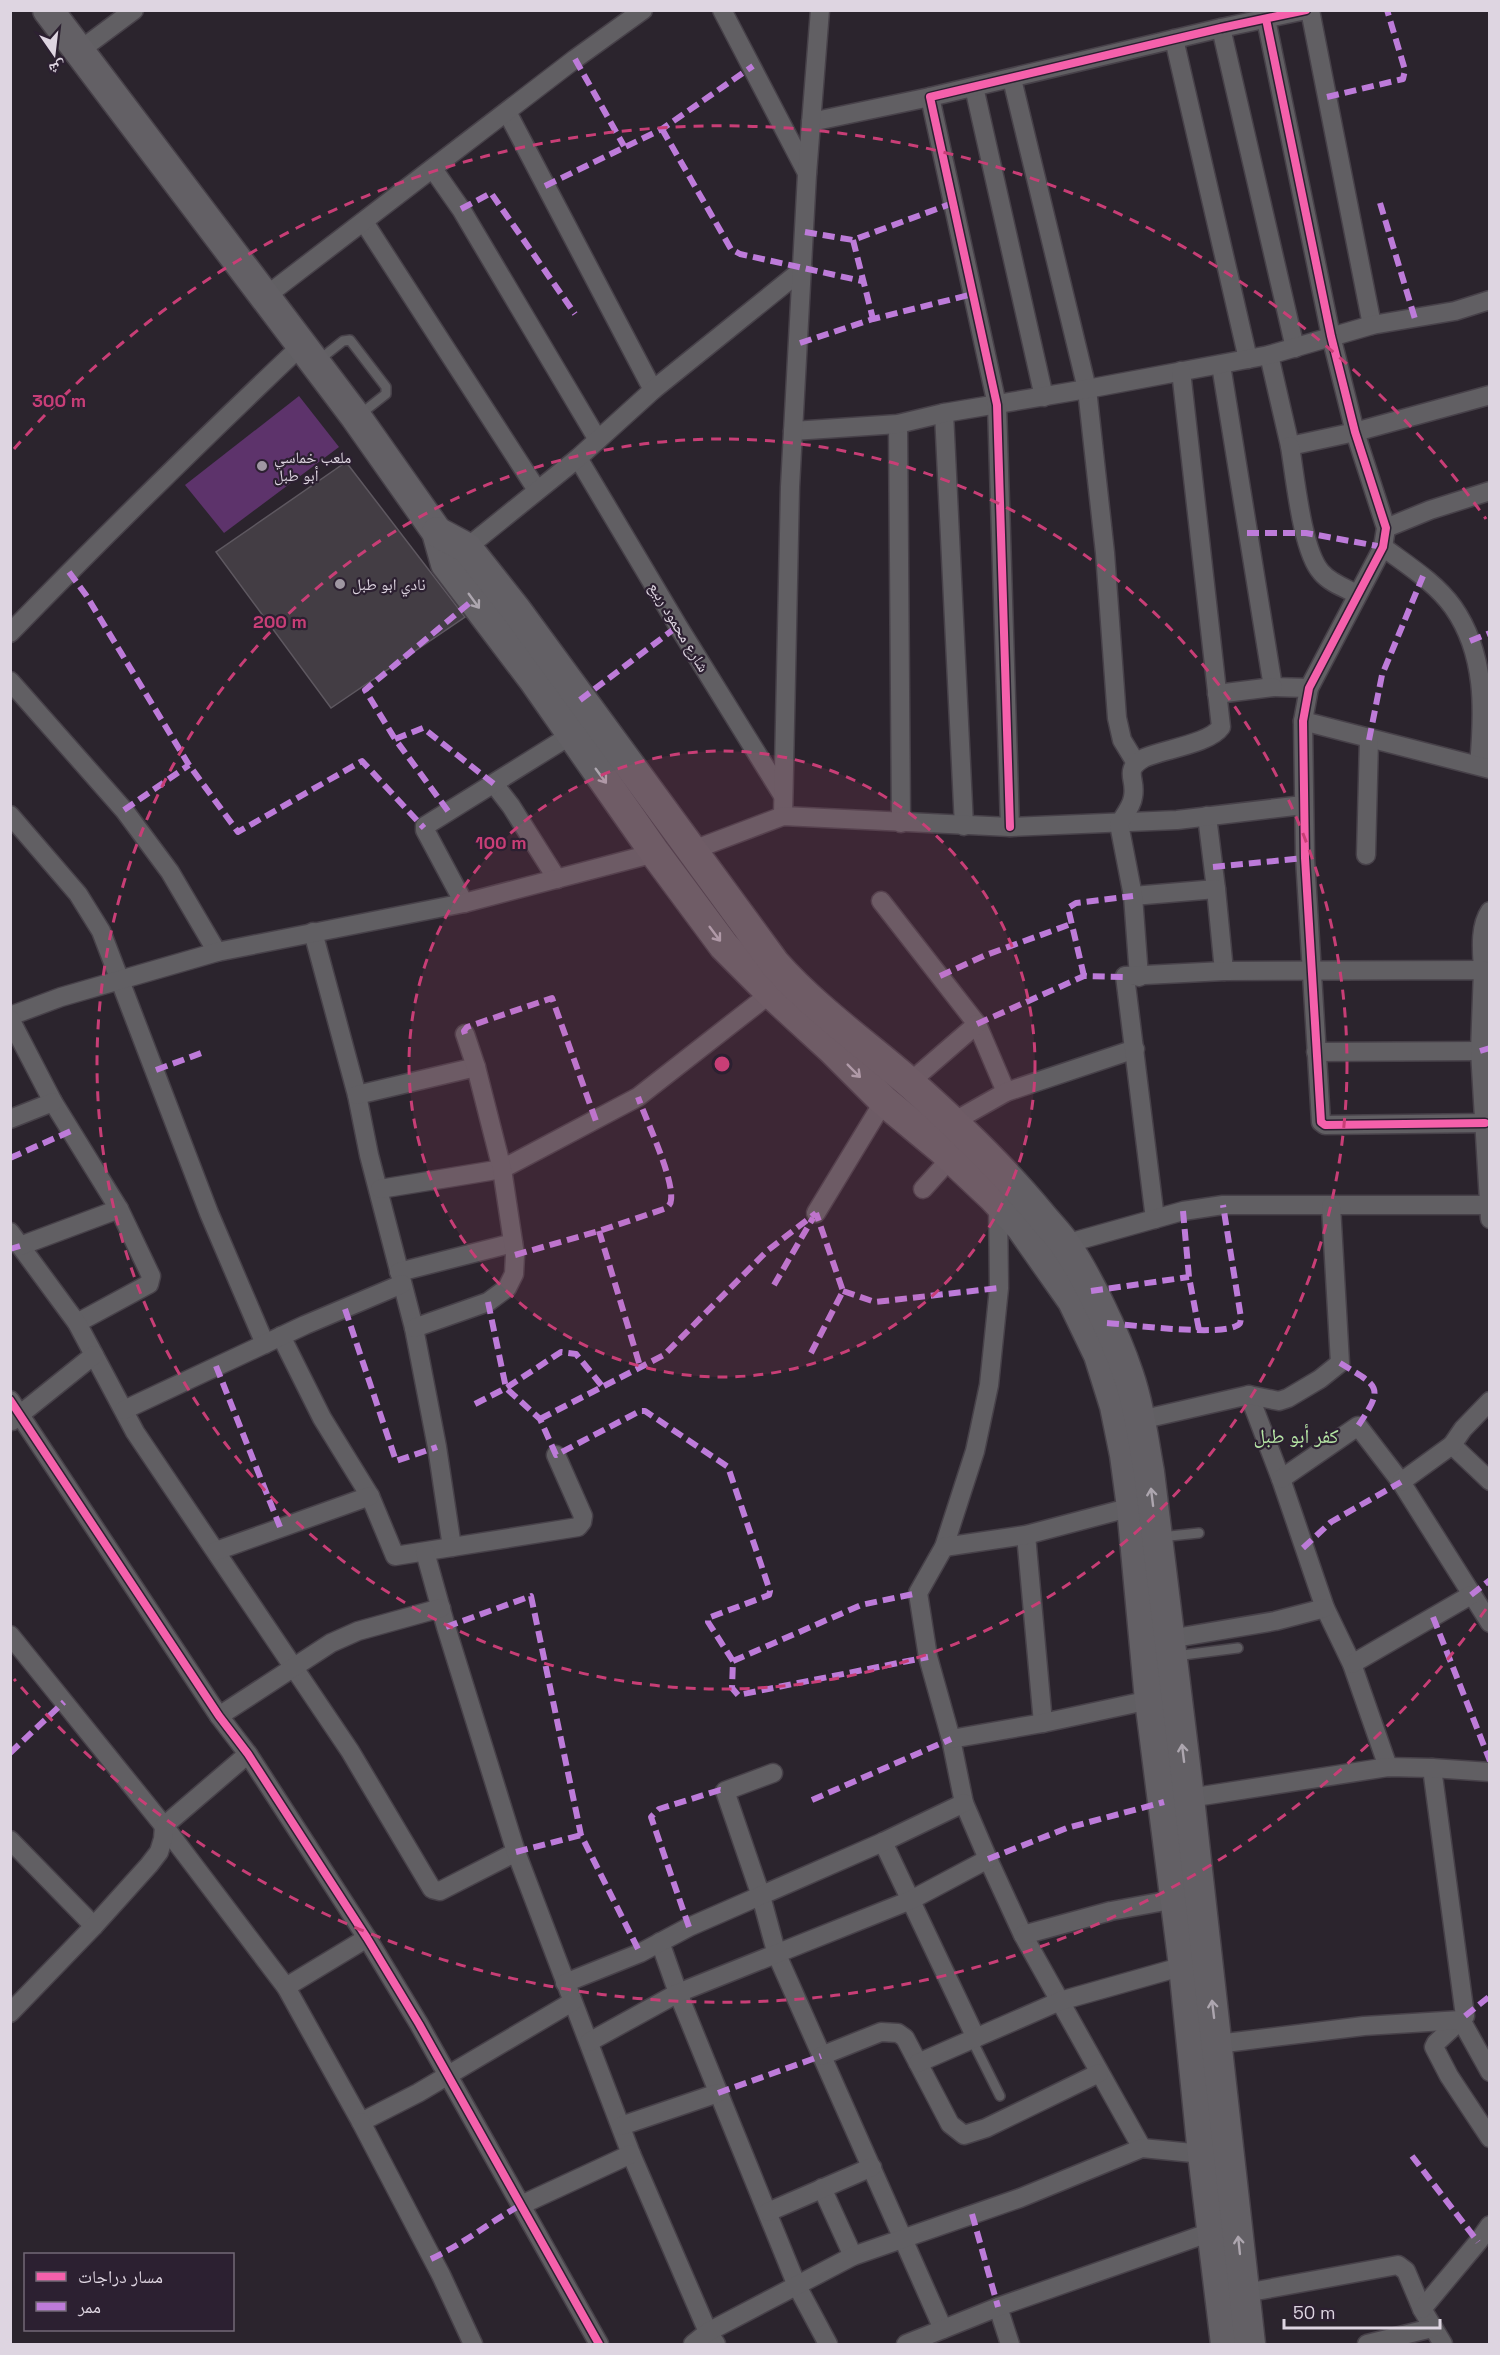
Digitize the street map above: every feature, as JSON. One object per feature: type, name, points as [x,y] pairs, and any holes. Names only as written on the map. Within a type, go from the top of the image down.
[{"type":"main road","points":[[48,10],[143,138],[266,296],[356,417],[437,532],[457,556],[516,610],[775,964],[798,991],[953,1122],[1022,1192],[1065,1244],[1107,1323],[1128,1374],[1140,1420],[1149,1472],[1189,1798],[1250,2344]]},
{"type":"main road","points":[[457,556],[571,735],[724,946],[884,1101],[951,1158],[1021,1227],[1073,1301],[1099,1355],[1115,1406],[1132,1507],[1150,1700],[1184,1966],[1203,2154],[1226,2344]]},
{"type":"street","points":[[79,51],[134,10]]},
{"type":"street","points":[[266,296],[575,59],[643,10]]},
{"type":"street","points":[[722,10],[807,174]]},
{"type":"street","points":[[783,816],[793,431],[807,174],[820,10]]},
{"type":"street","points":[[811,123],[1308,10],[1372,325]]},
{"type":"street","points":[[1266,18],[1331,336],[1355,432],[1386,528],[1383,547],[1309,688],[1303,721],[1303,805],[1316,1052],[1323,1125],[1485,1123]]},
{"type":"street","points":[[1221,28],[1295,348]]},
{"type":"street","points":[[1174,39],[1248,359]]},
{"type":"street","points":[[1012,79],[1087,390],[1105,553],[1117,718],[1122,740],[1136,763]]},
{"type":"street","points":[[974,87],[1044,397]]},
{"type":"street","points":[[930,97],[997,405],[1011,828]]},
{"type":"street","points":[[507,112],[653,390]]},
{"type":"street","points":[[433,169],[461,209],[598,440]]},
{"type":"street","points":[[364,222],[537,490]]},
{"type":"street","points":[[457,556],[578,458],[653,390],[803,269]]},
{"type":"street","points":[[793,431],[898,424],[944,413],[1221,365],[1269,355],[1372,325],[1455,311],[1490,300]]},
{"type":"street","points":[[10,633],[69,572],[309,354]]},
{"type":"street","points":[[1269,355],[1290,446],[1305,532],[1314,562],[1330,581],[1357,594]]},
{"type":"street","points":[[1221,365],[1273,687]]},
{"type":"street","points":[[1139,976],[1133,896],[1119,824],[1133,800],[1131,770],[1136,763],[1155,753],[1216,733],[1221,727],[1181,371]]},
{"type":"street","points":[[1290,446],[1355,432],[1490,395]]},
{"type":"street","points":[[944,413],[964,826]]},
{"type":"street","points":[[898,424],[901,823]]},
{"type":"street","name":"شارع محمود ربيع","points":[[578,458],[678,627],[782,794]]},
{"type":"street","points":[[1386,528],[1430,510],[1490,490]]},
{"type":"street","points":[[1303,721],[1370,740],[1484,767],[1483,690],[1470,641],[1453,607],[1443,596],[1423,576],[1383,547]]},
{"type":"street","points":[[10,681],[124,810],[170,872],[217,952]]},
{"type":"street","points":[[1217,694],[1273,687],[1309,688]]},
{"type":"street","points":[[464,903],[425,827],[571,735]]},
{"type":"street","points":[[1366,855],[1370,740]]},
{"type":"street","points":[[494,784],[511,806],[557,879]]},
{"type":"street","points":[[693,850],[783,816],[1011,828],[1119,824],[1303,805]]},
{"type":"street","points":[[10,816],[78,894],[101,931],[209,1213],[273,1340],[370,1496],[395,1556],[580,1526],[583,1516],[556,1455]]},
{"type":"street","points":[[1207,816],[1224,971]]},
{"type":"street","points":[[78,1323],[151,1282],[149,1272],[119,1209],[53,1102],[10,1018],[61,997],[217,952],[464,903],[655,853]]},
{"type":"street","points":[[1133,896],[1216,889]]},
{"type":"street","points":[[881,901],[976,1024],[1006,1092]]},
{"type":"street","points":[[1065,1244],[1183,1211],[1223,1206],[1331,1206],[1489,1212],[1480,1051],[1484,934],[1486,917],[1490,911]]},
{"type":"street","points":[[313,932],[357,1095],[369,1155],[380,1189],[414,1328],[437,1447],[452,1547]]},
{"type":"street","points":[[1155,1219],[1124,977],[1224,971],[1484,970]]},
{"type":"street","points":[[380,1189],[502,1169],[638,1097],[771,993]]},
{"type":"street","points":[[909,1083],[976,1024]]},
{"type":"street","points":[[414,1328],[488,1302],[507,1288],[513,1280],[516,1264],[502,1169],[476,1067],[465,1034]]},
{"type":"street","points":[[953,1122],[1006,1092],[1134,1049]]},
{"type":"street","points":[[1316,1052],[1480,1051]]},
{"type":"street","points":[[357,1095],[476,1067]]},
{"type":"street","points":[[816,1213],[884,1101]]},
{"type":"street","points":[[10,1119],[53,1102]]},
{"type":"street","points":[[923,1189],[951,1158]]},
{"type":"street","points":[[998,1203],[999,1288],[989,1385],[975,1451],[944,1547],[918,1593],[928,1658],[951,1739],[964,1803],[1023,1935],[1142,2148]]},
{"type":"street","points":[[1140,1420],[1249,1395],[1279,1401],[1320,1379],[1340,1363],[1331,1206]]},
{"type":"street","points":[[119,1209],[15,1239],[78,1323],[135,1432],[350,1751],[434,1891],[440,1891],[516,1852]]},
{"type":"street","points":[[124,1410],[401,1278],[513,1243]]},
{"type":"street","points":[[94,1355],[14,1412],[219,1716],[248,1754],[367,1938],[599,2344]]},
{"type":"street","points":[[1249,1395],[1281,1479],[1325,1608],[1352,1664],[1388,1767]]},
{"type":"street","points":[[1401,1482],[1452,1445],[1463,1429],[1490,1401]]},
{"type":"street","points":[[1281,1479],[1358,1426],[1401,1482],[1490,1623]]},
{"type":"street","points":[[1452,1445],[1490,1481]]},
{"type":"street","points":[[216,1551],[370,1496]]},
{"type":"street","points":[[944,1547],[1026,1535],[1132,1507]]},
{"type":"street","points":[[1026,1535],[1043,1723]]},
{"type":"street","points":[[425,1552],[516,1852],[631,2154],[712,2338]]},
{"type":"street","points":[[1352,1664],[1471,1595]]},
{"type":"street","points":[[219,1716],[331,1643],[358,1631],[441,1608]]},
{"type":"street","points":[[1170,1648],[1325,1608]]},
{"type":"street","points":[[10,1635],[164,1826],[286,1987],[361,2122],[441,2275],[473,2344]]},
{"type":"street","points":[[951,1739],[1043,1723],[1150,1700]]},
{"type":"street","points":[[10,2013],[94,1926],[159,1852],[164,1826],[248,1754]]},
{"type":"street","points":[[1189,1798],[1388,1767],[1490,1772]]},
{"type":"street","points":[[1432,1768],[1465,2016],[1434,2047],[1449,2076],[1490,2138]]},
{"type":"street","points":[[773,1773],[725,1791],[761,1896],[777,1955],[943,2329]]},
{"type":"street","points":[[565,1983],[640,1953],[689,1927],[883,1842],[964,1803]]},
{"type":"street","points":[[10,1840],[94,1926]]},
{"type":"street","points":[[883,1842],[974,2039]]},
{"type":"street","points":[[589,2042],[678,1993],[910,1900],[988,1859]]},
{"type":"street","points":[[1023,1935],[1111,1911],[1176,1899]]},
{"type":"street","points":[[286,1987],[367,1938]]},
{"type":"street","points":[[660,1942],[678,1993],[797,2286],[828,2344]]},
{"type":"street","points":[[918,2063],[1060,2001],[1184,1966]]},
{"type":"street","points":[[361,2122],[418,2093],[572,2002]]},
{"type":"street","points":[[1217,2044],[1364,2026],[1461,2020]]},
{"type":"street","points":[[1461,2020],[1490,2072]]},
{"type":"street","points":[[821,2056],[889,2031],[898,2033],[905,2038],[950,2124],[964,2135],[986,2128],[1099,2073]]},
{"type":"street","points":[[621,2126],[718,2092]]},
{"type":"street","points":[[693,2344],[712,2338],[797,2286],[853,2256],[1020,2198],[1142,2148],[1203,2154]]},
{"type":"street","points":[[521,2205],[631,2154]]},
{"type":"street","points":[[768,2212],[872,2167]]},
{"type":"street","points":[[822,2188],[853,2256]]},
{"type":"street","points":[[1422,2308],[1490,2225]]},
{"type":"street","points":[[906,2344],[998,2307],[1214,2231]]},
{"type":"street","points":[[1245,2293],[1398,2265],[1406,2271],[1432,2328],[1443,2344]]},
{"type":"street","points":[[998,2307],[1010,2344]]},
{"type":"street","points":[[1367,2344],[1432,2328]]},
{"type":"lane","points":[[309,354],[343,341],[350,340],[353,343],[387,390],[384,396],[356,417]]},
{"type":"lane","points":[[1157,1537],[1199,1533]]},
{"type":"lane","points":[[1170,1648],[1238,1648]]},
{"type":"lane","points":[[974,2039],[1000,2096]]},
{"type":"shaded area","name":"ملعب خماسي أبو طبل","points":[[299,396],[339,447],[224,533],[185,485]]},
{"type":"building","name":"نادي ابو طبل","points":[[346,462],[465,617],[331,708],[216,552]]},
{"type":"marked path","points":[[1327,97],[1403,79],[1405,70],[1387,10]]},
{"type":"marked path","points":[[575,59],[624,146]]},
{"type":"marked path","points":[[545,186],[662,129],[753,66]]},
{"type":"marked path","points":[[662,129],[731,249],[740,254],[862,281]]},
{"type":"marked path","points":[[461,209],[491,193],[575,314]]},
{"type":"marked path","points":[[805,232],[853,240],[953,203]]},
{"type":"marked path","points":[[1380,203],[1415,319]]},
{"type":"marked path","points":[[853,240],[873,319]]},
{"type":"marked path","points":[[800,343],[873,319],[973,294]]},
{"type":"marked path","points":[[1247,533],[1306,533],[1383,547]]},
{"type":"marked path","points":[[69,572],[86,595],[189,765],[238,832],[362,761],[424,828]]},
{"type":"marked path","points":[[1369,740],[1382,675],[1423,576]]},
{"type":"marked path","points":[[448,811],[395,739],[365,690],[473,600]]},
{"type":"marked path","points":[[580,700],[678,626]]},
{"type":"marked path","points":[[1470,641],[1490,633]]},
{"type":"marked path","points":[[395,739],[423,728],[494,784]]},
{"type":"marked path","points":[[124,810],[189,765]]},
{"type":"marked path","points":[[1213,867],[1305,858]]},
{"type":"marked path","points":[[1084,976],[1068,908],[1076,903],[1133,896]]},
{"type":"marked path","points":[[940,976],[986,955],[1071,924]]},
{"type":"marked path","points":[[977,1024],[1084,976],[1124,977]]},
{"type":"marked path","points":[[465,1034],[467,1027],[552,998],[596,1121]]},
{"type":"marked path","points":[[1480,1051],[1490,1048]]},
{"type":"marked path","points":[[156,1070],[204,1052]]},
{"type":"marked path","points":[[515,1255],[599,1231],[667,1208],[671,1200],[668,1178],[638,1097]]},
{"type":"marked path","points":[[10,1158],[71,1131]]},
{"type":"marked path","points":[[1107,1323],[1194,1330],[1226,1329],[1240,1324],[1241,1318],[1223,1205]]},
{"type":"marked path","points":[[1183,1211],[1189,1277],[1199,1330]]},
{"type":"marked path","points":[[811,1353],[843,1291],[816,1213]]},
{"type":"marked path","points":[[540,1419],[664,1355],[767,1251],[816,1213]]},
{"type":"marked path","points":[[774,1285],[813,1218]]},
{"type":"marked path","points":[[599,1231],[640,1366]]},
{"type":"marked path","points":[[10,1249],[20,1246]]},
{"type":"marked path","points":[[1091,1291],[1189,1277]]},
{"type":"marked path","points":[[843,1291],[875,1302],[999,1288]]},
{"type":"marked path","points":[[488,1302],[506,1388],[540,1419],[556,1455],[640,1411],[645,1411],[728,1467],[770,1591],[769,1595],[708,1618],[708,1622],[733,1661],[732,1688],[738,1695],[928,1657]]},
{"type":"marked path","points":[[345,1309],[396,1461],[437,1447]]},
{"type":"marked path","points":[[475,1404],[506,1388],[561,1352],[576,1354],[602,1386]]},
{"type":"marked path","points":[[1340,1363],[1363,1377],[1374,1388],[1372,1403],[1358,1426]]},
{"type":"marked path","points":[[216,1366],[280,1527]]},
{"type":"marked path","points":[[1303,1548],[1331,1522],[1401,1482]]},
{"type":"marked path","points":[[1471,1595],[1490,1580]]},
{"type":"marked path","points":[[733,1661],[861,1605],[918,1593]]},
{"type":"marked path","points":[[446,1627],[531,1596],[581,1835],[640,1953]]},
{"type":"marked path","points":[[1433,1617],[1490,1761]]},
{"type":"marked path","points":[[10,1753],[64,1702]]},
{"type":"marked path","points":[[812,1800],[951,1739]]},
{"type":"marked path","points":[[689,1927],[651,1817],[659,1809],[720,1790],[725,1791]]},
{"type":"marked path","points":[[988,1859],[1067,1828],[1164,1802]]},
{"type":"marked path","points":[[516,1852],[581,1835]]},
{"type":"marked path","points":[[1465,2016],[1490,1996]]},
{"type":"marked path","points":[[718,2093],[821,2056]]},
{"type":"marked path","points":[[1412,2156],[1478,2242]]},
{"type":"marked path","points":[[431,2259],[521,2205]]},
{"type":"marked path","points":[[972,2214],[998,2307]]},
{"type":"cycle path","points":[[1010,827],[997,405],[930,97],[1306,10]]},
{"type":"cycle path","points":[[1266,19],[1331,336],[1355,432],[1386,528],[1383,547],[1309,688],[1303,721],[1305,858],[1321,1122],[1325,1125],[1485,1123]]},
{"type":"cycle path","points":[[10,1400],[219,1716],[248,1754],[367,1938],[419,2024],[599,2344]]},
{"type":"place","name":"ملعب خماسي أبو طبل","points":[[262,466]]},
{"type":"place","name":"نادي ابو طبل","points":[[340,584]]},
{"type":"district","name":"كفر أبو طبل","points":[[1296,1436]]}]
